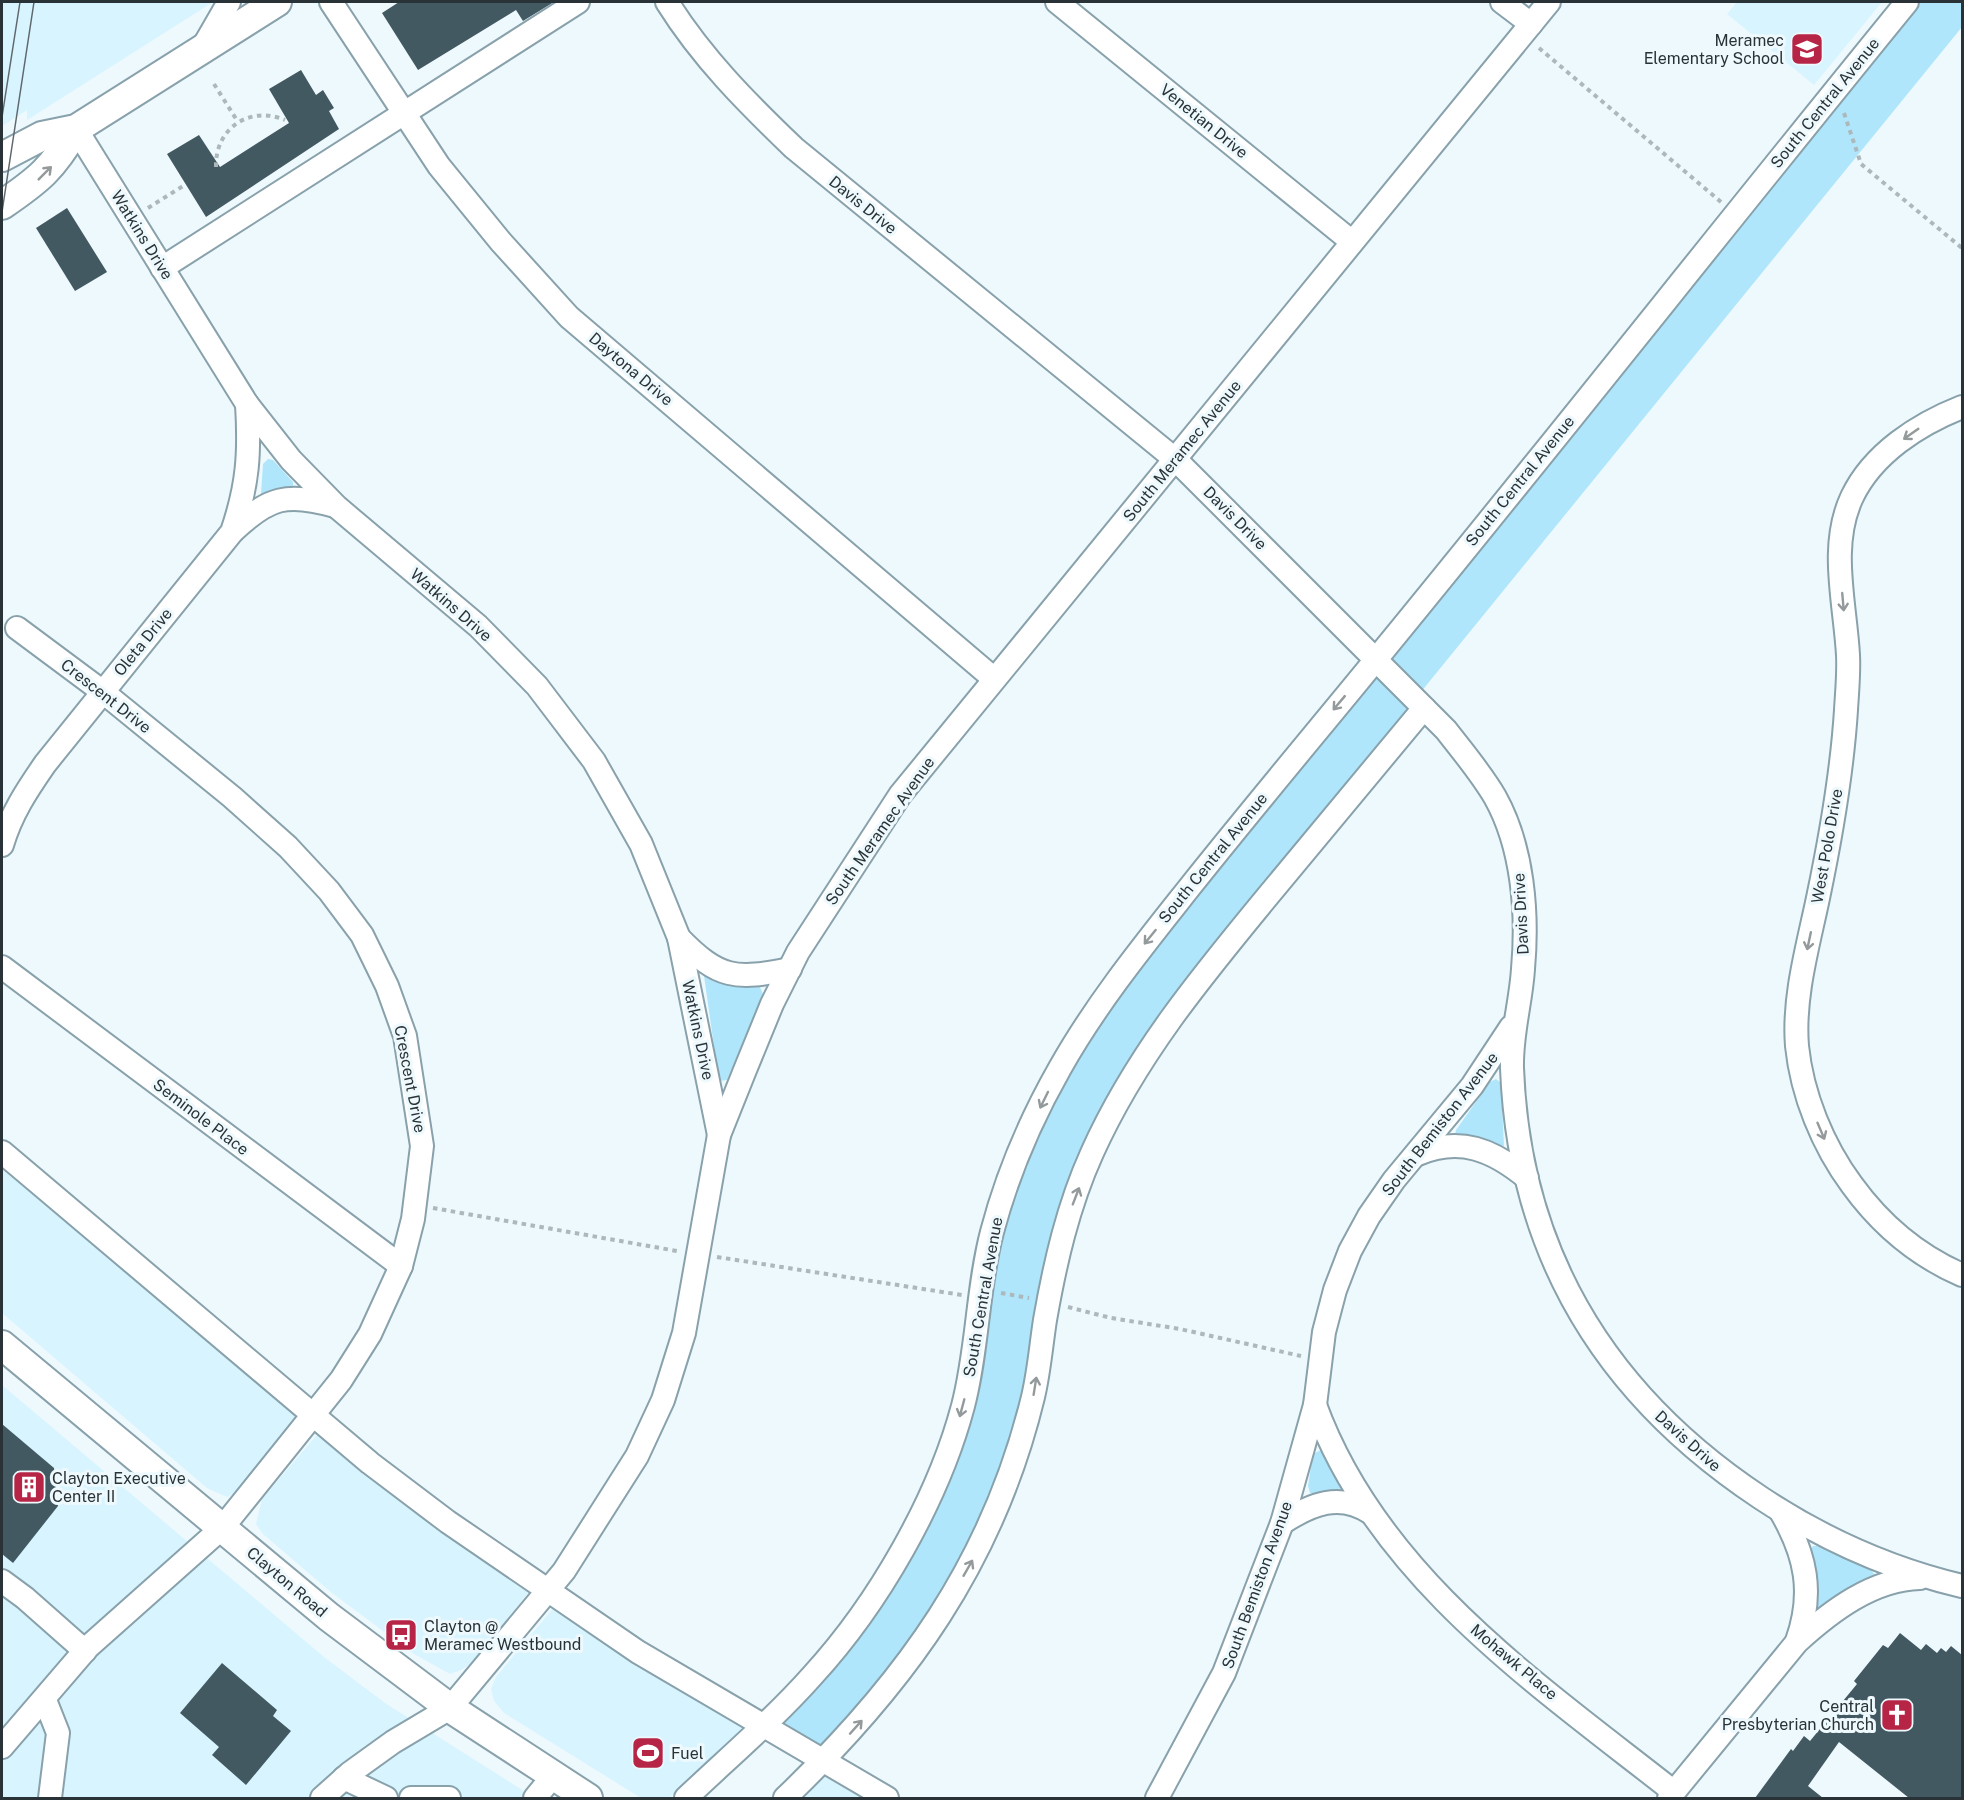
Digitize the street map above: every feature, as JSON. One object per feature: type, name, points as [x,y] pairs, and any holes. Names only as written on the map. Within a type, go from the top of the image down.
[{"type":"main road","points":[[2,157],[42,136],[76,129],[277,2]]},
{"type":"main road","points":[[2,205],[40,179],[57,160],[76,129]]},
{"type":"main road","name":"Clayton Road","points":[[2,1346],[329,1617],[450,1708],[588,1798]]},
{"type":"street","points":[[202,49],[229,2]]},
{"type":"street","name":"Daytona Drive","points":[[332,2],[439,166],[501,242],[569,317],[993,678]]},
{"type":"street","points":[[162,268],[578,2]]},
{"type":"street","name":"Davis Drive","points":[[668,2],[698,47],[742,98],[794,148],[1176,460],[1377,658],[1475,765],[1496,799],[1510,831],[1519,872],[1525,923],[1523,970],[1515,1020],[1512,1065],[1514,1102],[1527,1178],[1544,1238],[1563,1282],[1589,1330],[1633,1388],[1672,1430],[1719,1470],[1781,1511],[1884,1563],[1928,1578],[1962,1586]]},
{"type":"street","name":"Venetian Drive","points":[[1057,2],[1351,241]]},
{"type":"street","points":[[1502,2],[1527,29]]},
{"type":"street","name":"South Meramec Avenue","points":[[322,1798],[344,1778],[393,1742],[450,1708],[548,1591],[602,1515],[637,1456],[663,1400],[684,1333],[700,1254],[719,1135],[772,1004],[790,969],[838,888],[900,795],[993,678],[1176,460],[1351,241],[1549,2]]},
{"type":"street","name":"South Central Avenue","points":[[686,1798],[812,1676],[852,1629],[891,1571],[920,1517],[962,1410],[973,1358],[981,1289],[992,1232],[1012,1171],[1060,1069],[1128,964],[1907,2]]},
{"type":"street","name":"Watkins Drive","points":[[76,129],[247,404],[291,460],[337,507],[478,626],[537,686],[594,761],[641,844],[679,938],[719,1135]]},
{"type":"street","name":"Oleta Drive","points":[[232,532],[245,494],[249,443],[247,404]]},
{"type":"street","name":"West Polo Drive","points":[[1962,407],[1915,430],[1890,449],[1867,472],[1853,495],[1842,521],[1839,544],[1848,657],[1842,763],[1829,842],[1801,978],[1797,1046],[1812,1109],[1826,1144],[1843,1174],[1869,1209],[1904,1242],[1944,1267],[1962,1275]]},
{"type":"street","name":"Oleta Drive","points":[[2,845],[7,825],[22,796],[232,532],[254,512],[279,500],[306,498],[337,507]]},
{"type":"street","name":"Crescent Drive","points":[[2,1747],[85,1651],[222,1527],[341,1380],[370,1334],[401,1266],[415,1204],[422,1146],[405,1036],[387,986],[362,935],[329,891],[288,847],[232,797],[103,692],[17,628]]},
{"type":"street","points":[[785,1798],[825,1760],[900,1674],[944,1611],[976,1555],[1011,1478],[1034,1394],[1048,1301],[1064,1231],[1092,1153],[1119,1099],[1163,1027],[1424,708]]},
{"type":"street","points":[[679,938],[703,962],[731,975],[758,975],[790,969]]},
{"type":"street","name":"Seminole Place","points":[[2,967],[401,1266]]},
{"type":"street","name":"South Bemiston Avenue","points":[[1162,1797],[1224,1673],[1282,1523],[1315,1405],[1319,1360],[1335,1290],[1350,1251],[1369,1216],[1394,1180],[1473,1086],[1515,1020]]},
{"type":"street","points":[[1418,1154],[1436,1146],[1470,1147],[1510,1164],[1527,1178]]},
{"type":"street","points":[[2,1152],[313,1416],[440,1516],[638,1652],[887,1798]]},
{"type":"street","name":"Mohawk Place","points":[[1315,1405],[1327,1438],[1371,1513],[1428,1583],[1507,1659],[1672,1795]]},
{"type":"street","name":"Mohawk Place","points":[[1282,1523],[1314,1505],[1331,1501],[1347,1502],[1371,1513]]},
{"type":"street","points":[[1781,1511],[1798,1541],[1804,1567],[1804,1621],[1797,1642]]},
{"type":"street","points":[[1672,1795],[1797,1642],[1816,1625],[1875,1587],[1899,1578],[1928,1578]]},
{"type":"street","points":[[2,1581],[25,1598],[85,1651]]},
{"type":"street","points":[[45,1700],[58,1733],[50,1798]]},
{"type":"street","points":[[536,1798],[553,1776]]},
{"type":"street","points":[[344,1778],[386,1798]]},
{"type":"street","points":[[411,1798],[449,1798]]},
{"type":"path","points":[[1527,29],[1736,215]]},
{"type":"path","points":[[213,84],[238,122]]},
{"type":"path","points":[[1828,99],[1845,114],[1861,164],[1962,248]]},
{"type":"path","points":[[216,167],[216,158],[223,138],[238,122],[259,114],[273,115],[285,120]]},
{"type":"path","points":[[132,219],[183,186]]},
{"type":"path","points":[[415,1204],[496,1221],[961,1296],[981,1289],[1048,1301],[1111,1318],[1180,1329],[1319,1360]]},
{"type":"shaded area","points":[[2,2],[213,2],[27,120],[27,110],[2,126]]},
{"type":"shaded area","name":"Meramec Elementary School","points":[[1737,2],[1882,2],[1814,85],[1727,14]]},
{"type":"shaded area","points":[[1907,2],[1962,2],[1962,27],[1416,698],[1424,708],[1210,966],[1092,1153],[976,1555],[825,1760],[762,1725],[852,1629],[943,1462],[992,1232],[1091,1019]]},
{"type":"shaded area","points":[[268,459],[273,460],[293,482],[293,489],[263,496],[261,494],[263,464]]},
{"type":"shaded area","points":[[704,976],[759,985],[763,994],[727,1080],[719,1081]]},
{"type":"shaded area","points":[[1496,1079],[1501,1083],[1504,1146],[1455,1136],[1456,1130],[1490,1082]]},
{"type":"shaded area","points":[[2,1160],[301,1413],[235,1493],[227,1497],[207,1488],[2,1313]]},
{"type":"shaded area","points":[[2,1385],[324,1657],[385,1703],[535,1798],[2,1798]]},
{"type":"shaded area","points":[[321,1430],[531,1589],[474,1661],[461,1670],[450,1674],[414,1654],[332,1593],[263,1534],[256,1524],[262,1499]]},
{"type":"shaded area","points":[[1323,1449],[1344,1486],[1341,1493],[1310,1493],[1308,1486],[1313,1454]]},
{"type":"shaded area","points":[[1813,1546],[1871,1570],[1876,1576],[1870,1581],[1848,1589],[1818,1611],[1811,1549]]},
{"type":"shaded area","points":[[556,1605],[747,1726],[669,1798],[641,1798],[504,1713],[494,1701],[491,1689],[496,1677]]},
{"type":"shaded area","points":[[830,1770],[875,1798],[800,1798]]},
{"type":"building","points":[[399,2],[554,2],[523,21],[516,10],[418,70],[382,13]]},
{"type":"building","points":[[301,70],[316,95],[323,90],[334,108],[329,111],[339,129],[206,217],[167,154],[199,135],[220,167],[289,123],[269,89]]},
{"type":"building","points":[[67,208],[107,272],[75,291],[36,228]]},
{"type":"building","name":"Clayton Executive Center II","points":[[2,1424],[54,1468],[58,1506],[13,1563],[2,1554]]},
{"type":"building","name":"Central Presbyterian Church","points":[[1900,1633],[1921,1650],[1926,1644],[1937,1653],[1941,1648],[1946,1652],[1951,1646],[1962,1655],[1962,1798],[1909,1798],[1839,1742],[1808,1786],[1823,1798],[1755,1798],[1791,1749],[1793,1751],[1804,1736],[1810,1741],[1857,1684],[1854,1681],[1883,1645],[1888,1648]]},
{"type":"building","points":[[222,1663],[277,1710],[273,1716],[291,1731],[246,1785],[212,1755],[219,1747],[180,1713]]},
{"type":"tram line","points":[[2,117],[20,2]]},
{"type":"tram line","points":[[2,212],[34,2]]},
{"type":"place","name":"Meramec Elementary School","points":[[1807,49]]},
{"type":"place","name":"Clayton Executive Center II","points":[[29,1487]]},
{"type":"place","name":"Clayton @ Meramec Westbound","points":[[401,1635]]},
{"type":"place","name":"Central Presbyterian Church","points":[[1897,1715]]},
{"type":"place","name":"Fuel","points":[[648,1753]]}]
